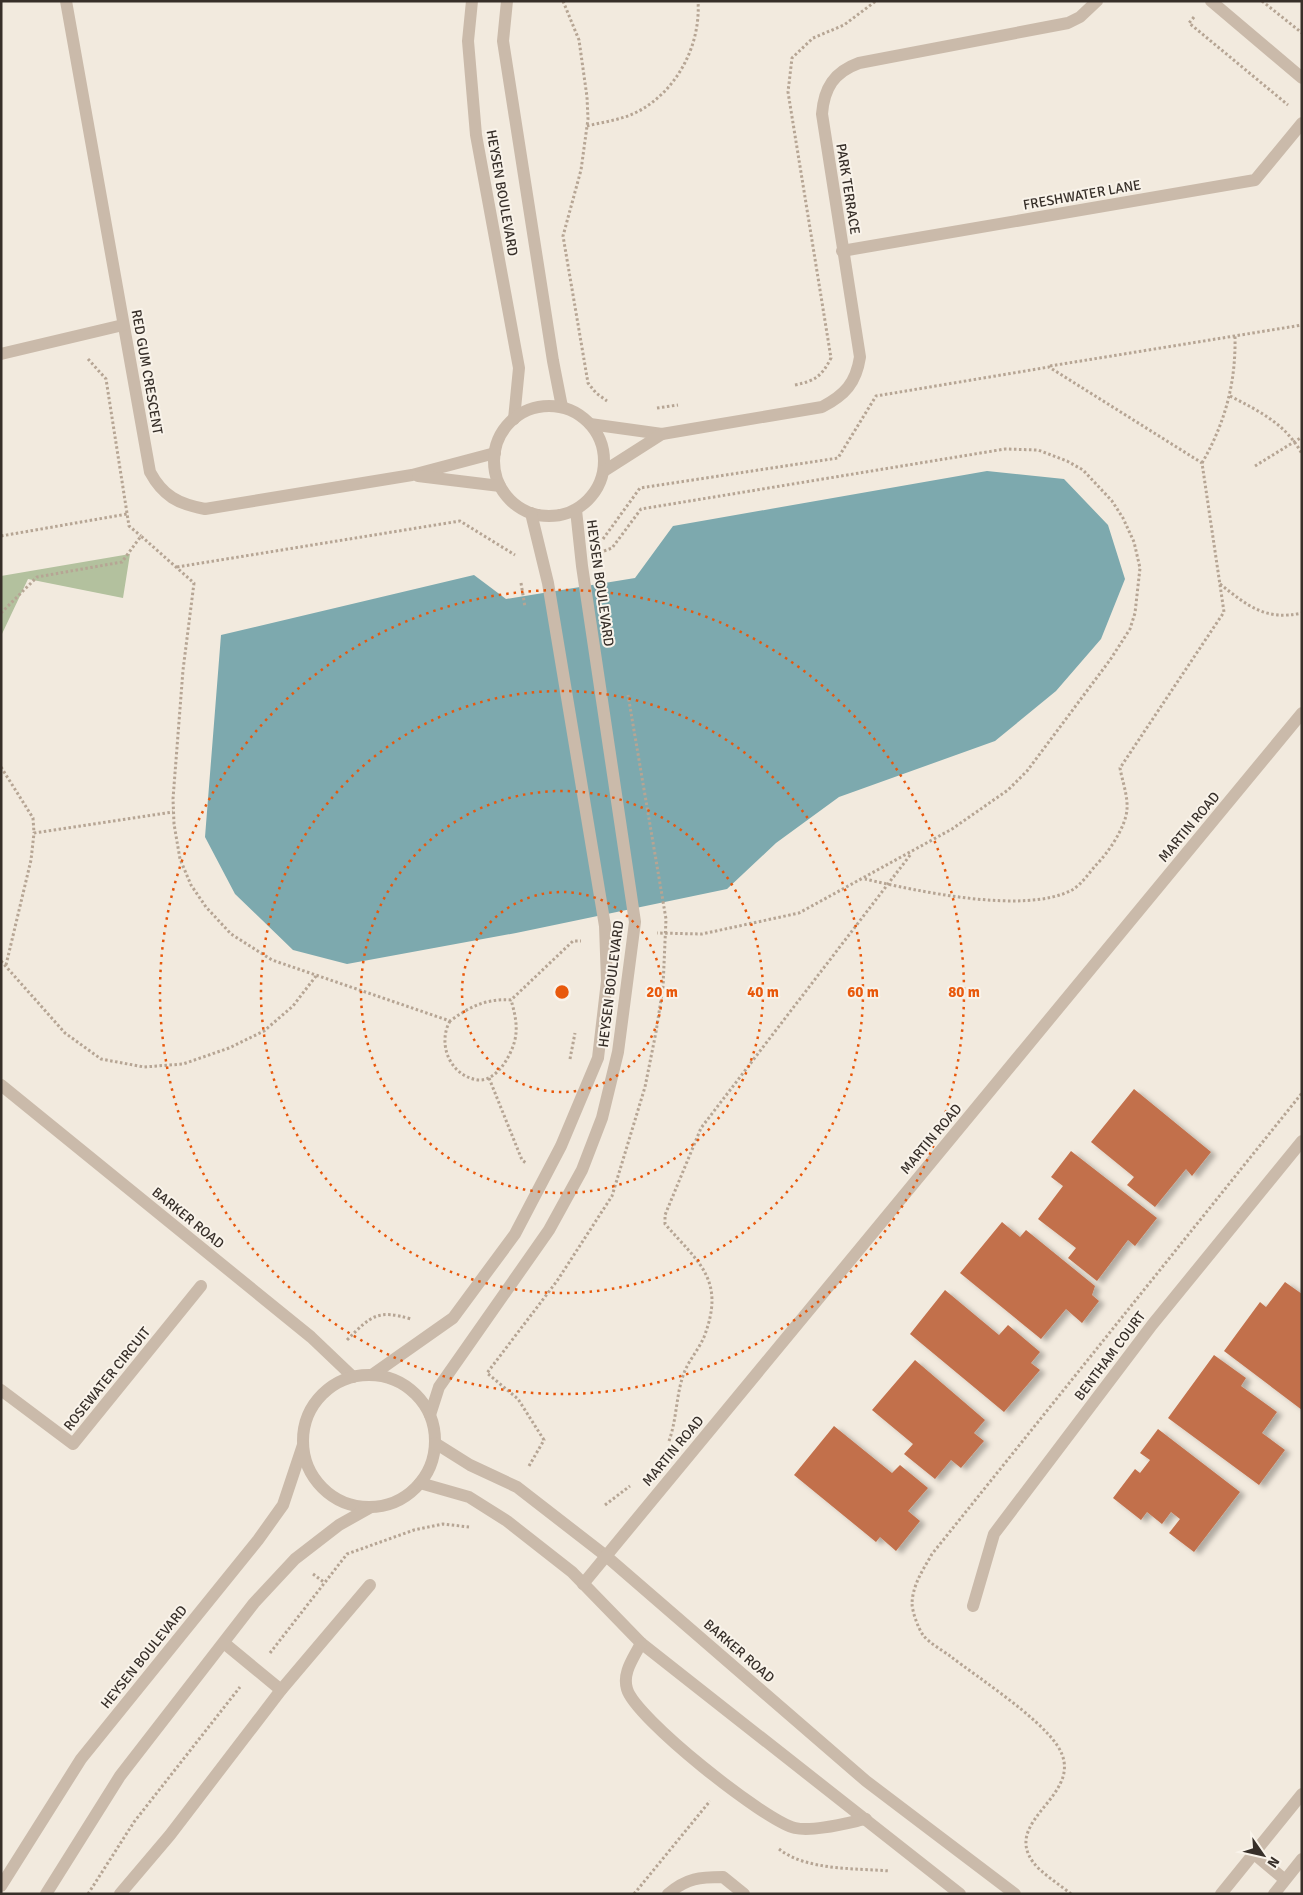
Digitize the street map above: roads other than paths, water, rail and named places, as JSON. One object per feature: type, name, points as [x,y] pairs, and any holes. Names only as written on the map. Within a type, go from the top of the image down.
[{"type":"street","name":"RED GUM CRESCENT","points":[[66,1],[150,472],[157,485],[174,501],[205,508],[412,475],[495,453]]},
{"type":"street","name":"HEYSEN BOULEVARD","points":[[472,1],[468,41],[476,135],[519,368],[514,419]]},
{"type":"street","name":"HEYSEN BOULEVARD","points":[[507,1],[504,41],[552,361],[562,407]]},
{"type":"street","name":"PARK TERRACE","points":[[662,434],[822,407],[839,398],[850,387],[858,370],[860,357],[842,252],[822,114],[823,99],[830,82],[845,68],[859,62],[1068,23],[1080,17],[1096,1]]},
{"type":"street","points":[[1211,1],[1302,78]]},
{"type":"street","name":"FRESHWATER LANE","points":[[842,252],[1255,180],[1302,123]]},
{"type":"street","points":[[1,354],[123,325]]},
{"type":"street","points":[[545,406],[562,407],[578,414],[590,424],[600,438],[604,454],[604,471],[598,487],[588,500],[576,510],[546,517],[531,514],[513,503],[500,486],[494,464],[495,453],[505,428],[514,419],[528,410],[545,406]]},
{"type":"street","points":[[590,424],[662,434]]},
{"type":"street","points":[[604,471],[662,434]]},
{"type":"street","name":"RED GUM CRESCENT","points":[[412,475],[500,486]]},
{"type":"street","name":"HEYSEN BOULEVARD","points":[[430,1415],[439,1387],[549,1230],[582,1170],[602,1118],[618,1052],[634,928],[582,566],[576,510]]},
{"type":"street","name":"HEYSEN BOULEVARD","points":[[372,1375],[453,1318],[515,1234],[562,1146],[598,1058],[607,981],[605,932],[548,583],[531,514]]},
{"type":"street","name":"MARTIN ROAD","points":[[583,1584],[1302,713]]},
{"type":"street","name":"BARKER ROAD","points":[[1,1085],[311,1337],[353,1377]]},
{"type":"street","name":"BENTHAM COURT","points":[[974,1606],[994,1534],[1152,1325],[1302,1141]]},
{"type":"street","name":"ROSEWATER CIRCUIT","points":[[1,1390],[73,1444],[201,1286]]},
{"type":"street","points":[[372,1375],[390,1378],[407,1387],[421,1400],[430,1415],[435,1443],[431,1464],[420,1483],[407,1496],[390,1504],[372,1507],[355,1506],[339,1500],[325,1490],[314,1477],[307,1462],[303,1445],[305,1427],[312,1410],[322,1395],[336,1384],[353,1377],[372,1375]]},
{"type":"street","name":"BARKER ROAD","points":[[435,1443],[470,1465],[517,1487],[606,1556],[866,1781],[1015,1894]]},
{"type":"street","name":"HEYSEN BOULEVARD","points":[[1,1886],[80,1759],[258,1540],[283,1505],[303,1445]]},
{"type":"street","points":[[420,1483],[469,1497],[497,1514],[572,1572],[641,1643],[960,1894]]},
{"type":"street","points":[[46,1894],[120,1776],[254,1603],[295,1559],[339,1525],[372,1507]]},
{"type":"street","points":[[120,1894],[170,1835],[281,1690],[370,1584]]},
{"type":"street","points":[[224,1643],[281,1690]]},
{"type":"street","points":[[641,1643],[626,1676],[627,1690],[638,1708],[665,1734],[743,1798],[784,1825],[797,1829],[866,1819]]},
{"type":"street","points":[[1221,1894],[1302,1794]]},
{"type":"street","points":[[1253,1853],[1284,1879]]},
{"type":"street","points":[[1274,1894],[1284,1879],[1302,1859]]},
{"type":"street","points":[[668,1894],[678,1886],[698,1877],[723,1877],[744,1894]]},
{"type":"street","points":[[1,1891],[5,1894]]},
{"type":"water","points":[[987,471],[1064,479],[1108,525],[1125,579],[1101,639],[1056,691],[995,741],[839,797],[776,843],[727,889],[516,933],[347,964],[293,950],[235,894],[205,837],[221,635],[474,575],[506,599],[635,578],[673,526]]}]
